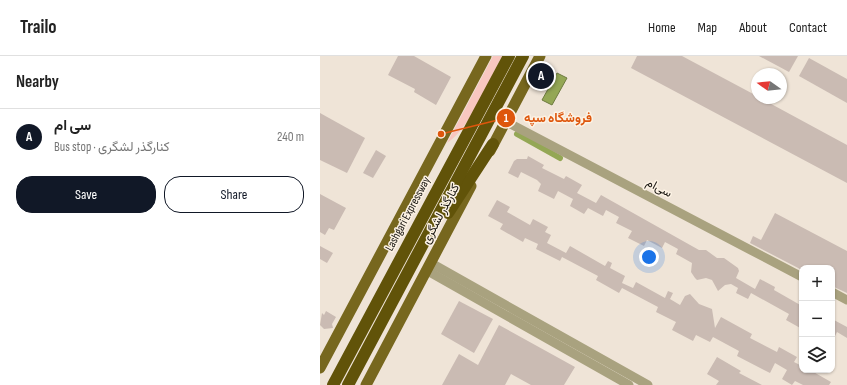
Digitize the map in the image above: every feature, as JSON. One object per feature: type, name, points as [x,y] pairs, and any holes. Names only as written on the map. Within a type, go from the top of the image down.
[{"type":"highway","name":"Lashgari Expressway","points":[[333,385],[509,56]]},
{"type":"highway","points":[[348,385],[524,56]]},
{"type":"highway","points":[[418,256],[478,169],[493,144]]},
{"type":"main road","points":[[320,368],[486,56]]},
{"type":"main road","name":"کنارگذر لشگری","points":[[366,385],[540,56]]},
{"type":"street","name":"سی‌ام","points":[[505,121],[799,275]]},
{"type":"street","points":[[428,266],[629,385]]},
{"type":"street","points":[[428,266],[648,385]]},
{"type":"street","points":[[835,294],[847,300]]},
{"type":"shaded area","points":[[493,56],[502,56],[471,115],[456,136],[447,143]]},
{"type":"shaded area","points":[[557,73],[567,78],[552,105],[542,100]]},
{"type":"building","points":[[398,56],[414,56],[451,77],[436,105],[414,92],[415,89],[388,75]]},
{"type":"building","points":[[637,56],[682,56],[751,93],[751,104],[771,104],[847,145],[847,183],[631,68]]},
{"type":"building","points":[[759,56],[798,56],[789,72],[787,71],[787,68],[782,68]]},
{"type":"building","points":[[809,58],[847,79],[847,103],[799,76]]},
{"type":"building","points":[[320,113],[365,138],[347,173],[320,160]]},
{"type":"building","points":[[376,150],[386,156],[373,178],[363,173]]},
{"type":"building","points":[[528,156],[544,165],[542,168],[564,179],[566,176],[582,185],[577,193],[596,203],[601,195],[699,250],[706,250],[717,258],[724,258],[738,268],[739,271],[736,278],[755,289],[760,279],[775,287],[774,290],[799,304],[799,327],[786,320],[789,314],[751,293],[748,299],[736,293],[738,288],[731,284],[725,285],[718,291],[712,280],[706,278],[697,280],[691,272],[692,263],[676,254],[678,249],[665,242],[662,248],[647,240],[644,246],[628,238],[632,231],[616,223],[619,217],[606,210],[603,216],[588,208],[584,214],[570,206],[573,199],[558,191],[554,199],[538,191],[541,184],[537,180],[521,172],[518,178],[508,173],[514,161],[517,159],[527,159]]},
{"type":"building","points":[[320,194],[346,208],[334,230],[329,228],[325,235],[320,232]]},
{"type":"building","points":[[497,200],[510,207],[507,212],[530,225],[533,219],[548,227],[545,232],[551,235],[547,243],[566,253],[570,246],[605,266],[608,261],[612,263],[610,268],[625,276],[622,283],[633,288],[636,282],[665,298],[668,291],[673,293],[670,299],[680,305],[685,296],[690,294],[699,304],[712,309],[715,328],[721,317],[752,334],[750,338],[777,352],[779,347],[797,357],[794,362],[799,364],[799,373],[815,373],[831,382],[829,385],[803,385],[795,381],[792,385],[782,379],[787,370],[775,363],[770,373],[737,356],[739,351],[713,337],[710,342],[696,335],[693,341],[672,330],[676,322],[656,312],[658,307],[622,288],[619,293],[596,280],[598,276],[562,257],[560,261],[536,249],[538,244],[525,238],[523,242],[500,229],[503,224],[488,216]]},
{"type":"building","points":[[775,213],[847,251],[847,293],[835,287],[835,265],[799,265],[799,268],[750,243],[753,236],[761,240]]},
{"type":"building","points":[[320,246],[333,253],[327,263],[320,259]]},
{"type":"building","points":[[459,301],[493,319],[474,353],[441,334]]},
{"type":"building","points":[[326,311],[336,317],[332,324],[333,328],[324,329],[320,325],[322,313],[324,315]]},
{"type":"building","points":[[835,321],[847,327],[847,338],[837,332],[835,336]]},
{"type":"building","points":[[499,325],[575,367],[564,385],[531,385],[511,374],[505,385],[442,385],[459,354],[478,365]]},
{"type":"building","points":[[717,357],[741,371],[739,373],[762,385],[716,385],[719,381],[707,374]]},
{"type":"waterway","points":[[517,134],[560,158]]},
{"type":"place","name":"سی ام","points":[[541,76]]},
{"type":"place","name":"فروشگاه سپه","points":[[441,134]]}]
